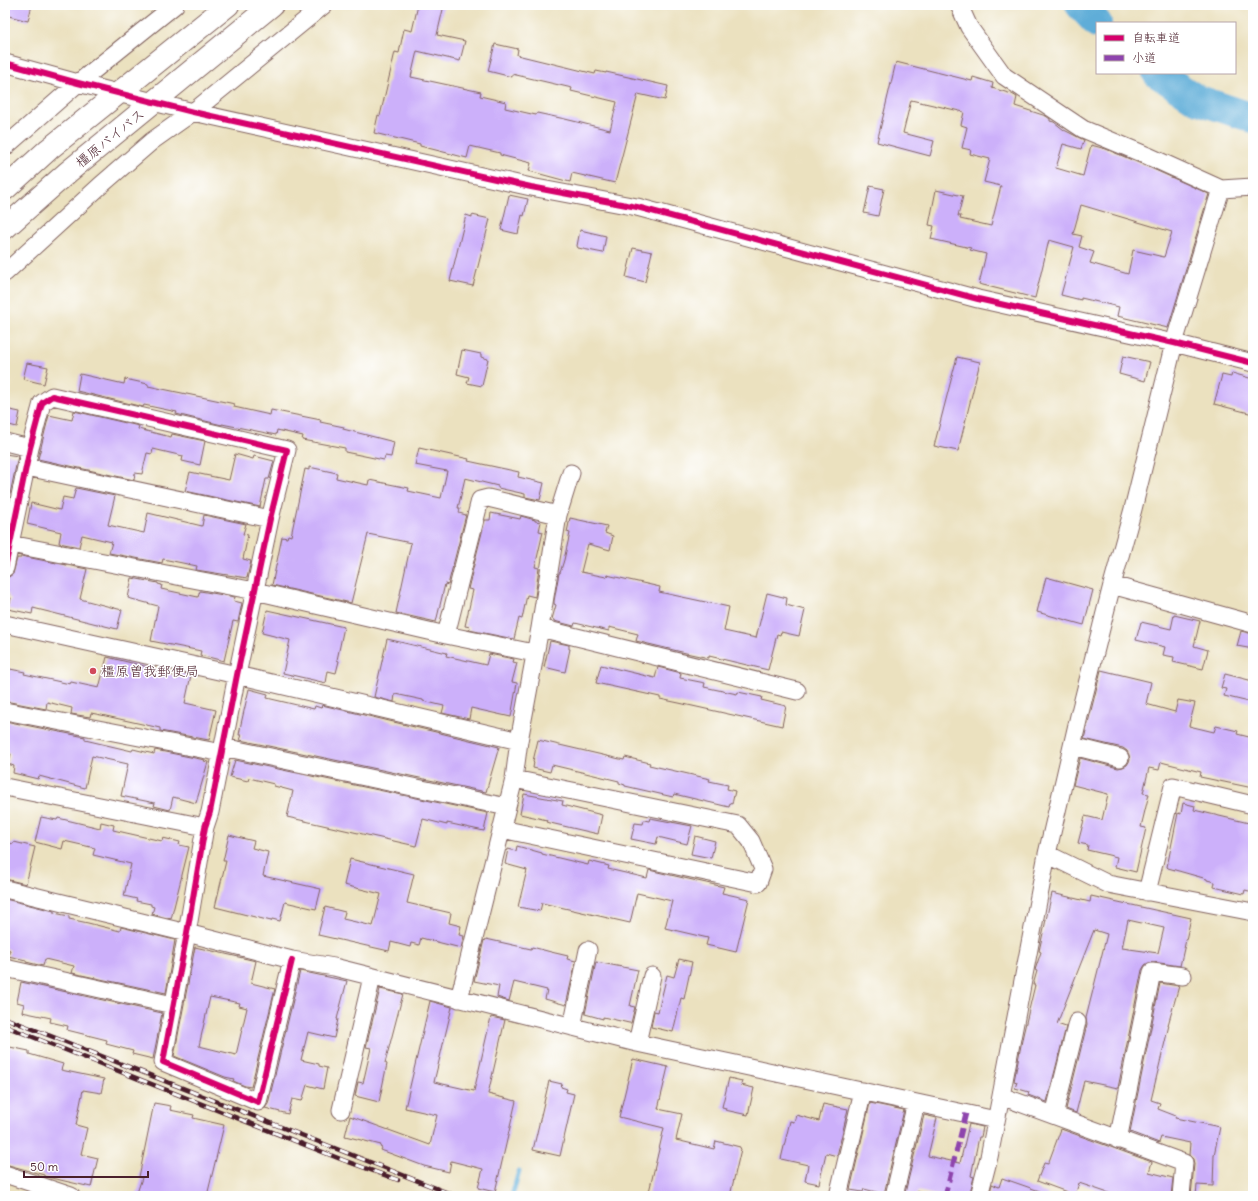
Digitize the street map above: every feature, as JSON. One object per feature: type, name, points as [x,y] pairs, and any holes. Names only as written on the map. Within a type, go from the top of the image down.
[{"type":"highway","points":[[5,189],[49,149],[228,5]]},
{"type":"highway","name":"橿原バイパス","points":[[5,228],[68,172],[272,5]]},
{"type":"street","points":[[5,147],[78,83],[175,5]]},
{"type":"street","points":[[5,273],[152,141],[193,112],[324,5]]},
{"type":"street","points":[[959,5],[969,27],[1004,76],[1082,129],[1148,156],[1221,189],[1253,187]]},
{"type":"street","points":[[5,63],[193,112],[531,188],[637,207],[978,299],[1174,343],[1253,363]]},
{"type":"street","points":[[979,1196],[1001,1096],[1047,854],[1112,585],[1134,509],[1174,343],[1221,189]]},
{"type":"street","points":[[5,568],[9,534],[42,403],[52,396],[287,450],[270,519],[236,675],[223,750],[210,812],[205,827],[163,1062],[258,1102],[292,960]]},
{"type":"street","points":[[5,442],[30,448]]},
{"type":"street","points":[[27,467],[270,519]]},
{"type":"street","points":[[459,999],[514,779],[519,741],[534,653],[540,628],[558,515],[570,473]]},
{"type":"street","points":[[446,635],[480,500],[488,498],[558,515]]},
{"type":"street","points":[[9,534],[446,635],[534,653]]},
{"type":"street","points":[[1112,585],[1253,624]]},
{"type":"street","points":[[5,624],[236,675],[519,741]]},
{"type":"street","points":[[540,628],[797,691]]},
{"type":"street","points":[[5,711],[223,750],[507,807]]},
{"type":"street","points":[[1073,746],[1120,758]]},
{"type":"street","points":[[502,829],[758,883],[763,869],[751,841],[738,825],[514,779]]},
{"type":"street","points":[[1147,892],[1173,786],[1253,805]]},
{"type":"street","points":[[5,787],[205,827]]},
{"type":"street","points":[[1047,854],[1108,884],[1253,912]]},
{"type":"street","points":[[5,889],[292,960],[372,977],[637,1043],[996,1120]]},
{"type":"street","points":[[572,1027],[588,950]]},
{"type":"street","points":[[5,968],[173,1005]]},
{"type":"street","points":[[1118,1140],[1152,972],[1182,976]]},
{"type":"street","points":[[637,1043],[652,976]]},
{"type":"street","points":[[341,1110],[372,977]]},
{"type":"street","points":[[1054,1115],[1077,1022]]},
{"type":"street","points":[[842,1195],[863,1091]]},
{"type":"street","points":[[1001,1096],[1184,1163],[1181,1196]]},
{"type":"street","points":[[894,1196],[916,1103]]},
{"type":"street","points":[[5,1174],[71,1196]]},
{"type":"building","points":[[5,5],[32,5],[28,21],[5,15]]},
{"type":"building","points":[[418,5],[444,5],[437,35],[465,41],[460,61],[417,51],[411,77],[481,92],[480,96],[506,102],[505,108],[536,115],[537,113],[610,130],[617,102],[571,91],[572,88],[512,74],[512,77],[488,71],[495,44],[518,49],[517,55],[595,74],[596,71],[606,72],[668,86],[665,100],[638,94],[615,183],[572,173],[570,182],[529,171],[531,163],[500,155],[500,153],[470,146],[467,158],[420,146],[420,144],[374,133],[378,115],[380,116],[395,52],[399,53],[404,29],[412,31]]},
{"type":"building","points":[[896,62],[972,81],[973,77],[993,83],[992,88],[1017,97],[1015,106],[1046,116],[1050,119],[1050,121],[1054,122],[1064,130],[1084,140],[1081,149],[1063,144],[1056,168],[1083,176],[1091,145],[1106,149],[1209,194],[1168,328],[1117,316],[1119,307],[1061,295],[1074,247],[1049,240],[1035,298],[979,284],[986,254],[970,250],[971,248],[931,239],[934,226],[929,225],[936,190],[963,196],[958,216],[961,216],[960,219],[991,226],[1001,186],[984,182],[990,159],[970,154],[971,150],[962,148],[967,127],[961,125],[964,112],[911,100],[903,133],[934,141],[930,156],[877,142]],"holes":[[[1081,205],[1172,232],[1164,257],[1133,250],[1128,274],[1090,263],[1094,252],[1079,247],[1082,236],[1073,234]]]},
{"type":"building","points":[[870,186],[884,189],[878,216],[864,213]]},
{"type":"building","points":[[509,195],[528,199],[524,216],[522,215],[518,234],[501,230]]},
{"type":"building","points":[[466,215],[490,219],[473,286],[450,281]]},
{"type":"building","points":[[580,230],[606,236],[603,253],[578,248],[577,246]]},
{"type":"building","points":[[633,248],[652,252],[645,282],[626,277]]},
{"type":"building","points":[[462,350],[481,354],[481,357],[488,359],[482,386],[467,383],[469,377],[457,374]]},
{"type":"building","points":[[1123,356],[1150,362],[1145,381],[1119,374]]},
{"type":"building","points":[[957,357],[980,362],[958,451],[934,446]]},
{"type":"building","points":[[27,363],[48,367],[44,384],[23,379]]},
{"type":"building","points":[[1232,373],[1253,379],[1253,414],[1214,404],[1222,375],[1231,377]]},
{"type":"building","points":[[80,374],[124,384],[125,379],[148,384],[148,386],[235,404],[234,407],[270,415],[271,410],[321,420],[320,422],[344,427],[343,429],[394,442],[391,457],[385,456],[384,460],[345,452],[345,448],[302,440],[303,436],[277,430],[276,435],[222,425],[176,414],[177,412],[144,405],[143,407],[77,391]]},
{"type":"building","points":[[5,409],[20,412],[17,427],[5,424]]},
{"type":"building","points":[[74,411],[139,426],[138,429],[171,437],[172,434],[205,441],[200,465],[182,461],[183,456],[153,449],[152,454],[147,453],[142,474],[135,473],[134,480],[38,459],[49,415],[72,420]]},
{"type":"building","points":[[419,448],[469,459],[468,461],[519,472],[518,477],[544,483],[540,500],[525,497],[525,494],[498,488],[498,486],[465,478],[458,508],[460,508],[459,513],[466,515],[448,585],[445,584],[436,622],[396,613],[411,543],[368,534],[351,603],[272,585],[282,537],[287,538],[288,535],[291,536],[305,469],[309,470],[309,467],[337,473],[336,478],[368,485],[369,480],[409,488],[408,491],[441,498],[447,471],[415,465]]},
{"type":"building","points":[[5,454],[18,456],[10,494],[5,493]]},
{"type":"building","points":[[235,454],[253,459],[254,456],[274,461],[269,479],[266,479],[260,507],[185,491],[190,472],[229,480]]},
{"type":"building","points":[[76,488],[115,496],[108,525],[144,533],[148,513],[202,526],[204,515],[246,524],[243,534],[248,535],[243,559],[251,561],[247,578],[196,570],[197,566],[163,559],[162,563],[109,553],[112,542],[82,535],[79,547],[59,543],[61,532],[27,524],[31,503],[60,510],[63,497],[73,499]]},
{"type":"building","points":[[491,513],[520,519],[521,516],[541,522],[539,531],[543,532],[535,567],[539,568],[535,597],[527,595],[522,619],[519,618],[514,639],[469,630],[470,627],[465,626],[473,590],[468,589],[485,520],[490,520]]},
{"type":"building","points":[[570,518],[607,526],[605,533],[613,536],[610,550],[588,544],[581,572],[606,577],[607,575],[660,587],[659,592],[729,607],[724,631],[756,638],[767,593],[787,598],[786,605],[805,610],[799,636],[781,632],[780,635],[777,634],[768,670],[636,641],[638,634],[609,627],[609,631],[575,623],[574,626],[554,621],[552,619],[556,605],[554,604],[554,601],[559,573],[564,560],[570,533],[567,532]]},
{"type":"building","points":[[21,556],[87,569],[80,599],[122,610],[117,629],[33,608],[32,614],[8,609],[11,598],[8,597],[9,594],[5,593],[7,578],[13,574],[17,558],[21,558]]},
{"type":"building","points":[[1046,577],[1093,590],[1084,625],[1037,612]]},
{"type":"building","points":[[132,578],[158,583],[162,585],[161,589],[198,597],[200,591],[235,597],[234,601],[242,603],[238,622],[233,621],[224,661],[200,655],[201,651],[151,641],[158,606],[128,598]]},
{"type":"building","points":[[267,610],[344,627],[337,660],[339,661],[336,673],[328,671],[326,683],[283,673],[290,640],[262,633]]},
{"type":"building","points":[[1174,615],[1200,621],[1194,646],[1208,650],[1203,669],[1173,662],[1174,657],[1163,655],[1165,647],[1136,640],[1141,622],[1171,629]]},
{"type":"building","points":[[1241,631],[1253,634],[1253,649],[1237,646]]},
{"type":"building","points":[[387,639],[447,653],[446,656],[486,665],[489,654],[514,659],[513,662],[517,663],[512,682],[517,683],[511,717],[471,708],[469,719],[442,713],[444,706],[423,700],[395,694],[394,702],[374,697]]},
{"type":"building","points":[[550,641],[569,645],[570,649],[565,672],[544,667]]},
{"type":"building","points":[[107,657],[148,667],[147,669],[176,676],[177,672],[191,675],[185,703],[216,710],[209,740],[160,731],[160,728],[91,713],[90,717],[71,714],[72,708],[47,702],[46,709],[5,701],[5,668],[25,672],[24,674],[70,684],[71,682],[99,688]]},
{"type":"building","points":[[601,665],[655,678],[658,667],[681,673],[680,678],[705,683],[704,687],[737,694],[738,692],[762,697],[761,700],[786,706],[782,726],[596,683]]},
{"type":"building","points":[[1101,670],[1151,682],[1146,704],[1175,712],[1178,700],[1195,703],[1189,726],[1214,732],[1216,726],[1238,731],[1237,734],[1253,738],[1253,788],[1200,777],[1201,772],[1161,762],[1159,770],[1149,768],[1143,793],[1149,794],[1141,827],[1146,828],[1136,872],[1115,867],[1117,857],[1087,850],[1088,845],[1078,843],[1085,816],[1102,820],[1108,794],[1073,785],[1080,758],[1118,768],[1127,765],[1130,760],[1127,751],[1123,748],[1084,739]]},
{"type":"building","points":[[1225,674],[1253,681],[1253,703],[1224,696],[1226,689],[1221,688]]},
{"type":"building","points":[[249,689],[268,694],[267,698],[314,709],[315,706],[321,708],[322,705],[499,747],[486,792],[240,740],[242,735],[239,735]]},
{"type":"building","points":[[5,721],[85,737],[85,740],[132,751],[133,749],[154,754],[155,750],[205,760],[204,761],[208,762],[196,803],[173,797],[170,810],[154,806],[155,803],[121,796],[128,764],[92,756],[85,788],[39,776],[38,779],[13,773],[14,766],[8,764],[11,754],[5,752]]},
{"type":"building","points":[[538,740],[624,760],[625,757],[650,763],[649,765],[710,779],[709,781],[728,785],[727,789],[735,791],[732,804],[730,803],[729,807],[674,794],[673,797],[625,786],[619,783],[619,781],[552,765],[550,772],[533,768],[533,761]]},
{"type":"building","points":[[235,760],[488,813],[484,831],[447,823],[447,825],[423,819],[416,846],[287,817],[293,791],[274,786],[274,784],[249,778],[248,781],[230,777]]},
{"type":"building","points":[[524,794],[563,801],[562,805],[602,815],[598,834],[546,822],[547,820],[520,814]]},
{"type":"building","points":[[1183,803],[1195,806],[1194,810],[1253,824],[1253,892],[1245,890],[1244,894],[1214,887],[1215,882],[1167,867],[1178,813],[1181,814]]},
{"type":"building","points":[[41,817],[57,820],[58,818],[100,828],[101,822],[114,825],[113,830],[162,841],[163,838],[180,842],[179,845],[189,847],[171,919],[152,914],[154,907],[151,906],[151,904],[136,901],[137,899],[124,896],[131,864],[93,855],[95,848],[64,841],[62,849],[35,842]]},
{"type":"building","points":[[650,818],[692,826],[687,844],[658,837],[656,844],[631,839],[635,823],[643,824],[644,820],[649,821]]},
{"type":"building","points":[[229,835],[254,841],[252,848],[268,852],[263,876],[321,889],[316,909],[285,902],[280,921],[272,919],[271,921],[215,907],[226,861],[223,861]]},
{"type":"building","points":[[695,836],[715,841],[711,858],[691,854]]},
{"type":"building","points":[[5,842],[13,844],[14,842],[35,847],[26,884],[5,879]]},
{"type":"building","points":[[517,846],[542,854],[588,865],[589,861],[609,866],[608,869],[647,878],[649,870],[724,887],[722,893],[749,899],[736,952],[706,945],[708,938],[665,928],[672,901],[637,893],[630,923],[542,903],[540,911],[518,907],[527,870],[505,864],[508,849],[516,851]]},
{"type":"building","points":[[350,859],[414,874],[407,903],[451,913],[449,923],[461,926],[459,935],[464,936],[461,948],[421,938],[419,945],[411,943],[410,947],[391,942],[389,951],[318,935],[325,907],[345,912],[343,919],[373,926],[381,894],[344,885]]},
{"type":"building","points":[[1052,893],[1090,902],[1091,896],[1191,918],[1180,966],[1153,962],[1145,965],[1142,970],[1118,1088],[1084,1081],[1076,1113],[1066,1109],[1087,1024],[1086,1018],[1107,934],[1094,930],[1057,1024],[1066,1027],[1047,1102],[1028,1095],[1029,1092],[1015,1088],[1017,1082],[1014,1081],[1035,985],[1033,985],[1037,971],[1035,970],[1041,952],[1039,951]],"holes":[[[1128,920],[1164,928],[1158,953],[1122,948]]]},
{"type":"building","points":[[5,899],[54,911],[54,913],[69,916],[69,919],[120,931],[121,927],[175,940],[166,993],[72,973],[74,966],[45,959],[43,966],[8,956],[10,950],[5,948]]},
{"type":"building","points":[[486,939],[531,949],[532,947],[568,956],[567,959],[576,961],[566,1005],[545,999],[547,990],[514,982],[509,1001],[497,997],[499,986],[474,981],[484,940],[485,941]]},
{"type":"building","points":[[195,947],[256,961],[251,983],[275,989],[251,1087],[245,1086],[233,1081],[234,1079],[225,1077],[174,1056]],"holes":[[[210,997],[240,1003],[239,1006],[247,1008],[236,1055],[199,1046]]]},
{"type":"building","points":[[679,959],[692,962],[684,999],[681,998],[673,1032],[651,1027],[654,1011],[658,1012],[667,975],[674,977]]},
{"type":"building","points":[[596,962],[638,970],[630,1006],[635,1007],[631,1023],[603,1017],[603,1019],[585,1014]]},
{"type":"building","points":[[300,971],[347,981],[337,1019],[334,1038],[308,1032],[301,1060],[319,1064],[319,1066],[327,1068],[323,1089],[307,1085],[302,1101],[292,1099],[288,1114],[265,1108],[268,1104]]},
{"type":"building","points":[[21,982],[162,1013],[153,1059],[132,1054],[133,1051],[106,1044],[107,1040],[67,1030],[68,1026],[50,1022],[51,1018],[22,1012],[24,1004],[17,1002]]},
{"type":"building","points":[[1160,983],[1179,986],[1168,1025],[1151,1100],[1160,1103],[1158,1109],[1176,1116],[1175,1118],[1220,1127],[1214,1155],[1213,1186],[1197,1185],[1196,1196],[1191,1196],[1194,1164],[1193,1159],[1189,1155],[1190,1143],[1161,1137],[1159,1143],[1130,1132]]},
{"type":"building","points":[[380,989],[403,994],[385,1063],[387,1064],[379,1102],[355,1096],[358,1082],[363,1083],[371,1048],[366,1047]]},
{"type":"building","points":[[430,1001],[452,1007],[434,1082],[474,1091],[491,1017],[505,1020],[488,1094],[516,1101],[495,1192],[478,1188],[483,1169],[451,1161],[449,1172],[424,1166],[381,1150],[381,1145],[345,1136],[350,1116],[430,1145],[437,1115],[405,1108]]},
{"type":"building","points":[[5,1046],[29,1051],[29,1054],[63,1064],[61,1070],[104,1079],[101,1093],[83,1090],[76,1125],[87,1128],[81,1154],[98,1158],[91,1187],[47,1177],[5,1164]]},
{"type":"building","points":[[633,1059],[668,1067],[658,1109],[682,1114],[676,1140],[714,1149],[716,1141],[740,1147],[741,1149],[730,1196],[648,1196],[664,1128],[619,1117]]},
{"type":"building","points":[[729,1078],[742,1081],[741,1085],[754,1088],[748,1115],[725,1110],[726,1108],[722,1107]]},
{"type":"building","points":[[549,1081],[562,1084],[561,1087],[567,1089],[566,1092],[574,1094],[560,1156],[533,1150]]},
{"type":"building","points":[[154,1103],[171,1106],[170,1110],[194,1115],[193,1118],[224,1125],[207,1196],[136,1196],[142,1178],[139,1177]]},
{"type":"building","points":[[870,1103],[904,1110],[884,1194],[864,1189],[863,1192],[850,1190]]},
{"type":"building","points":[[823,1104],[848,1109],[837,1156],[826,1153],[819,1184],[805,1181],[808,1165],[781,1159],[790,1121],[794,1122],[796,1115],[819,1121]]},
{"type":"building","points":[[924,1115],[937,1118],[928,1156],[960,1163],[969,1124],[983,1127],[981,1137],[979,1137],[971,1176],[974,1177],[969,1196],[940,1196],[918,1191],[917,1196],[905,1193]]},
{"type":"building","points":[[1061,1129],[1152,1162],[1149,1172],[1173,1178],[1171,1196],[1117,1196],[1079,1183],[1075,1195],[1037,1181],[1044,1163],[1048,1164]]},
{"type":"building","points":[[1002,1178],[1048,1194],[1047,1196],[989,1196],[992,1184],[999,1187]]},
{"type":"waterway","points":[[1080,5],[1096,22]]},
{"type":"waterway","points":[[1158,74],[1196,99],[1253,118]]},
{"type":"waterway","points":[[512,1196],[519,1171]]},
{"type":"railway","points":[[5,1018],[456,1196]]},
{"type":"railway","points":[[5,1026],[343,1160],[398,1180]]},
{"type":"marked path","points":[[945,1196],[966,1113]]},
{"type":"cycle path","points":[[5,63],[193,112],[531,187],[637,207],[978,299],[1174,343],[1253,363]]},
{"type":"cycle path","points":[[5,568],[30,448],[42,403],[52,396],[287,450],[270,519],[210,812],[205,827],[163,1062],[258,1102],[292,960]]},
{"type":"place","name":"橿原曽我郵便局","points":[[93,671]]}]
